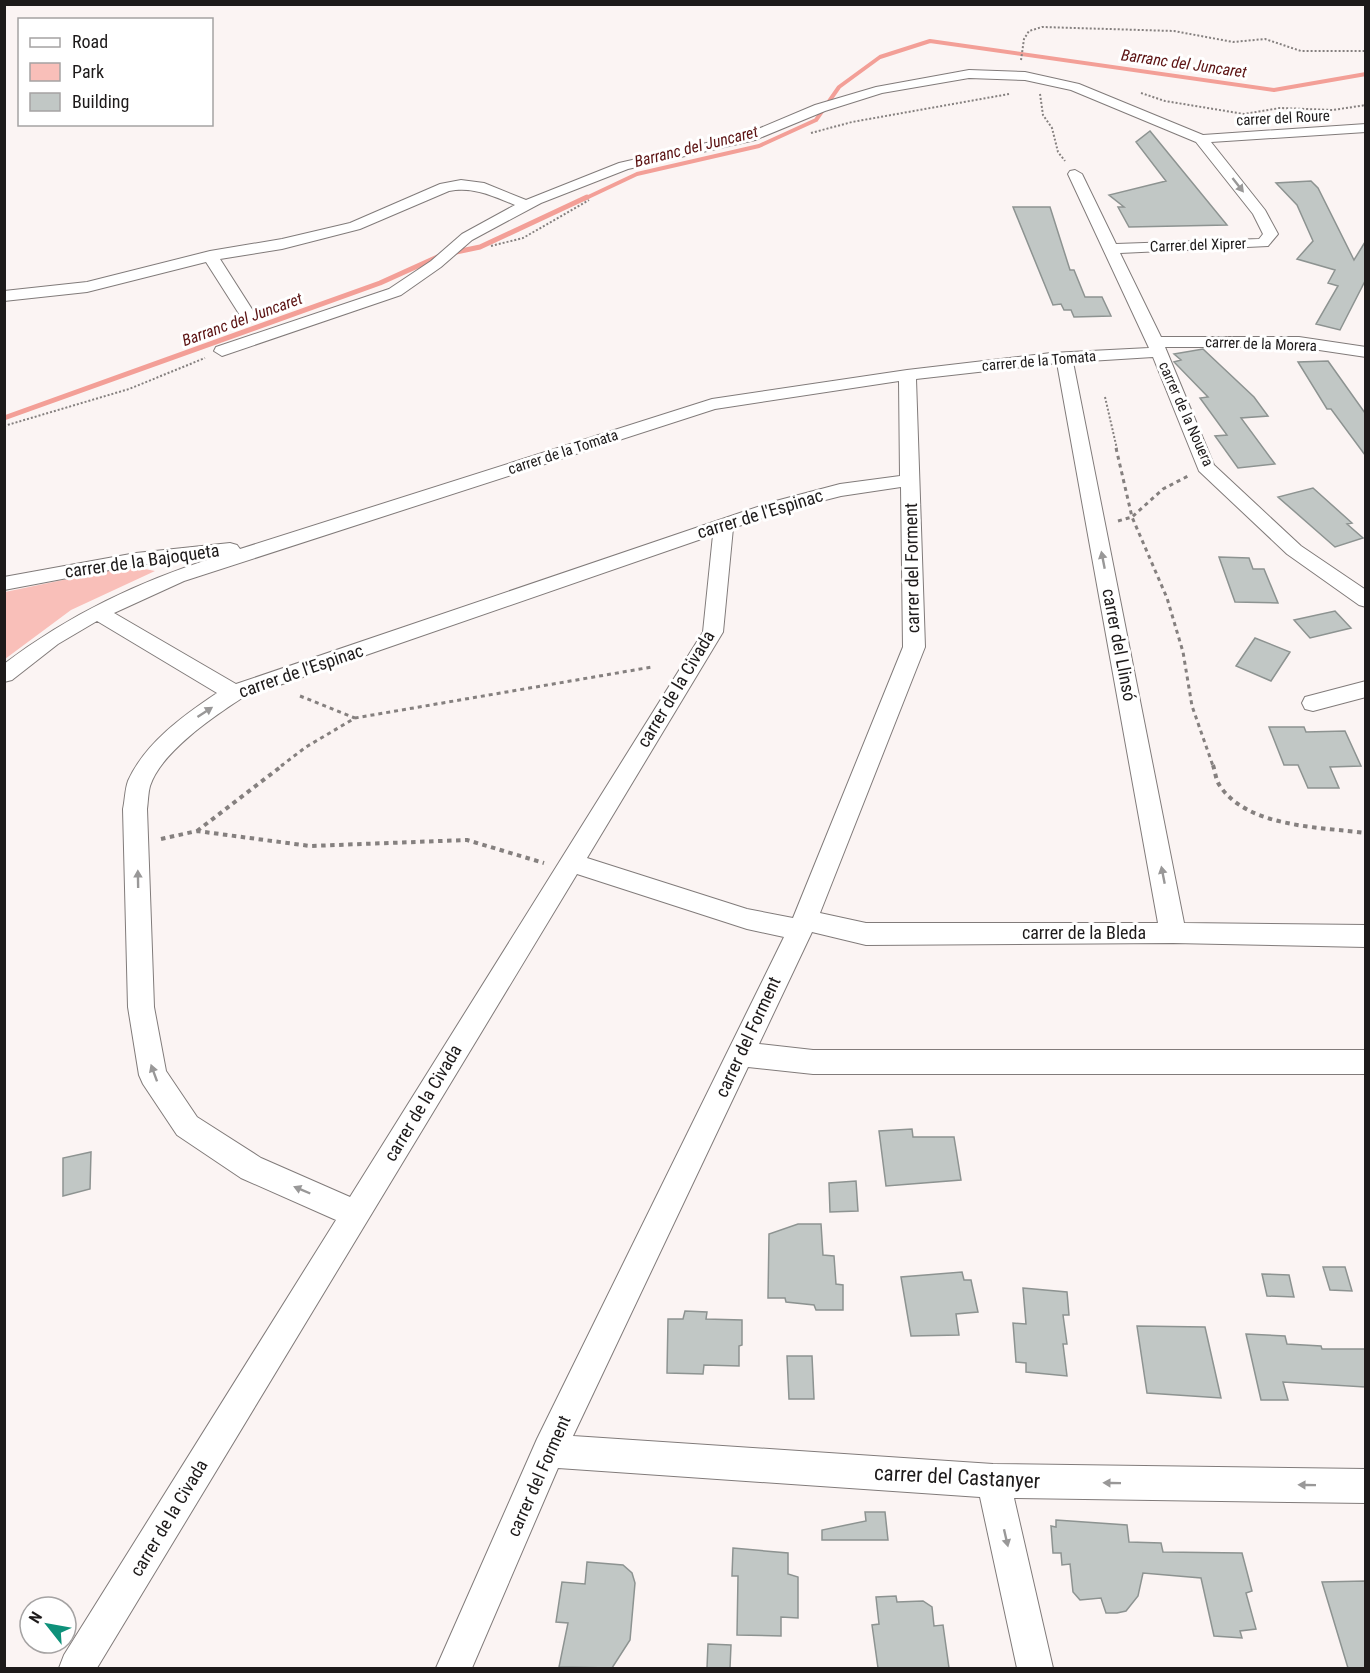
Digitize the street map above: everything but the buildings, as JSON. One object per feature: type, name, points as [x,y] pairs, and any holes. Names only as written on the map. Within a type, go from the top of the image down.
[{"type":"street","points":[[222,351],[395,291],[436,264],[467,237],[527,205],[624,166],[750,137],[820,108],[880,90],[969,74],[1075,87],[1201,139]]},
{"type":"street","name":"carrer del Roure","points":[[1201,139],[1365,128]]},
{"type":"street","name":"Carrer del Xiprer","points":[[1111,249],[1263,243],[1271,234],[1260,213],[1201,139]]},
{"type":"street","name":"carrer de la Nouera","points":[[1075,174],[1157,347],[1206,467],[1294,550],[1365,600]]},
{"type":"street","points":[[4,296],[87,287],[210,256],[282,244],[355,226],[445,187],[461,184],[479,186],[527,205]]},
{"type":"street","points":[[210,256],[249,317]]},
{"type":"street","name":"carrer de la Morera","points":[[1157,347],[1299,342],[1365,352]]},
{"type":"street","name":"carrer de la Tomata","points":[[4,675],[51,639],[97,612],[177,576],[712,404],[907,375],[1157,347]]},
{"type":"street","name":"carrer del Llinsó","points":[[1064,357],[1173,933]]},
{"type":"street","name":"carrer del Forment","points":[[454,1668],[549,1451],[802,925],[914,647],[907,375]]},
{"type":"street","name":"carrer de l'Espinac","points":[[355,1214],[251,1168],[187,1126],[153,1075],[141,1007],[135,809],[139,783],[162,748],[194,719],[234,693],[724,524],[840,490],[910,480]]},
{"type":"street","name":"carrer de la Civada","points":[[77,1668],[713,632],[724,524]]},
{"type":"street","name":"carrer de la Bajoqueta","points":[[4,584],[166,554],[280,544]]},
{"type":"street","points":[[166,554],[177,576]]},
{"type":"street","points":[[97,612],[234,693]]},
{"type":"street","points":[[1312,703],[1365,689]]},
{"type":"street","name":"carrer de la Bleda","points":[[568,866],[747,919],[866,934],[1173,933],[1365,936]]},
{"type":"street","points":[[741,1054],[813,1062],[1365,1062]]},
{"type":"street","name":"carrer del Castanyer","points":[[549,1451],[993,1481],[1365,1486]]},
{"type":"street","points":[[993,1481],[1035,1668]]},
{"type":"path","points":[[1075,174],[1058,152],[1052,128],[1043,115],[1037,83],[1020,59],[1024,39],[1029,31],[1042,27],[1174,31],[1233,42],[1265,39],[1301,51],[1365,51]]},
{"type":"path","points":[[811,133],[852,122],[1037,83]]},
{"type":"path","points":[[1132,91],[1165,101],[1244,114],[1280,108],[1333,110],[1365,105]]},
{"type":"path","points":[[461,243],[495,246],[523,238],[589,200]]},
{"type":"path","points":[[4,426],[129,389],[222,351]]},
{"type":"path","points":[[1105,397],[1132,517],[1167,598],[1184,652],[1192,706],[1220,786],[1238,804],[1260,816],[1288,823],[1365,833]]},
{"type":"path","points":[[1132,517],[1163,489],[1206,467]]},
{"type":"path","points":[[197,831],[306,747],[355,718],[652,668]]},
{"type":"path","points":[[300,696],[355,718]]},
{"type":"path","points":[[137,844],[197,831],[310,846],[467,840],[568,866]]},
{"type":"green space","points":[[130,566],[155,571],[71,610],[5,659],[5,592]]},
{"type":"waterway","name":"Barranc del Juncaret","points":[[584,199],[637,174],[759,146],[816,120],[839,87],[880,57],[930,41],[1274,90],[1366,74]]},
{"type":"waterway","name":"Barranc del Juncaret","points":[[4,418],[380,283],[442,255],[480,247],[587,197]]}]
